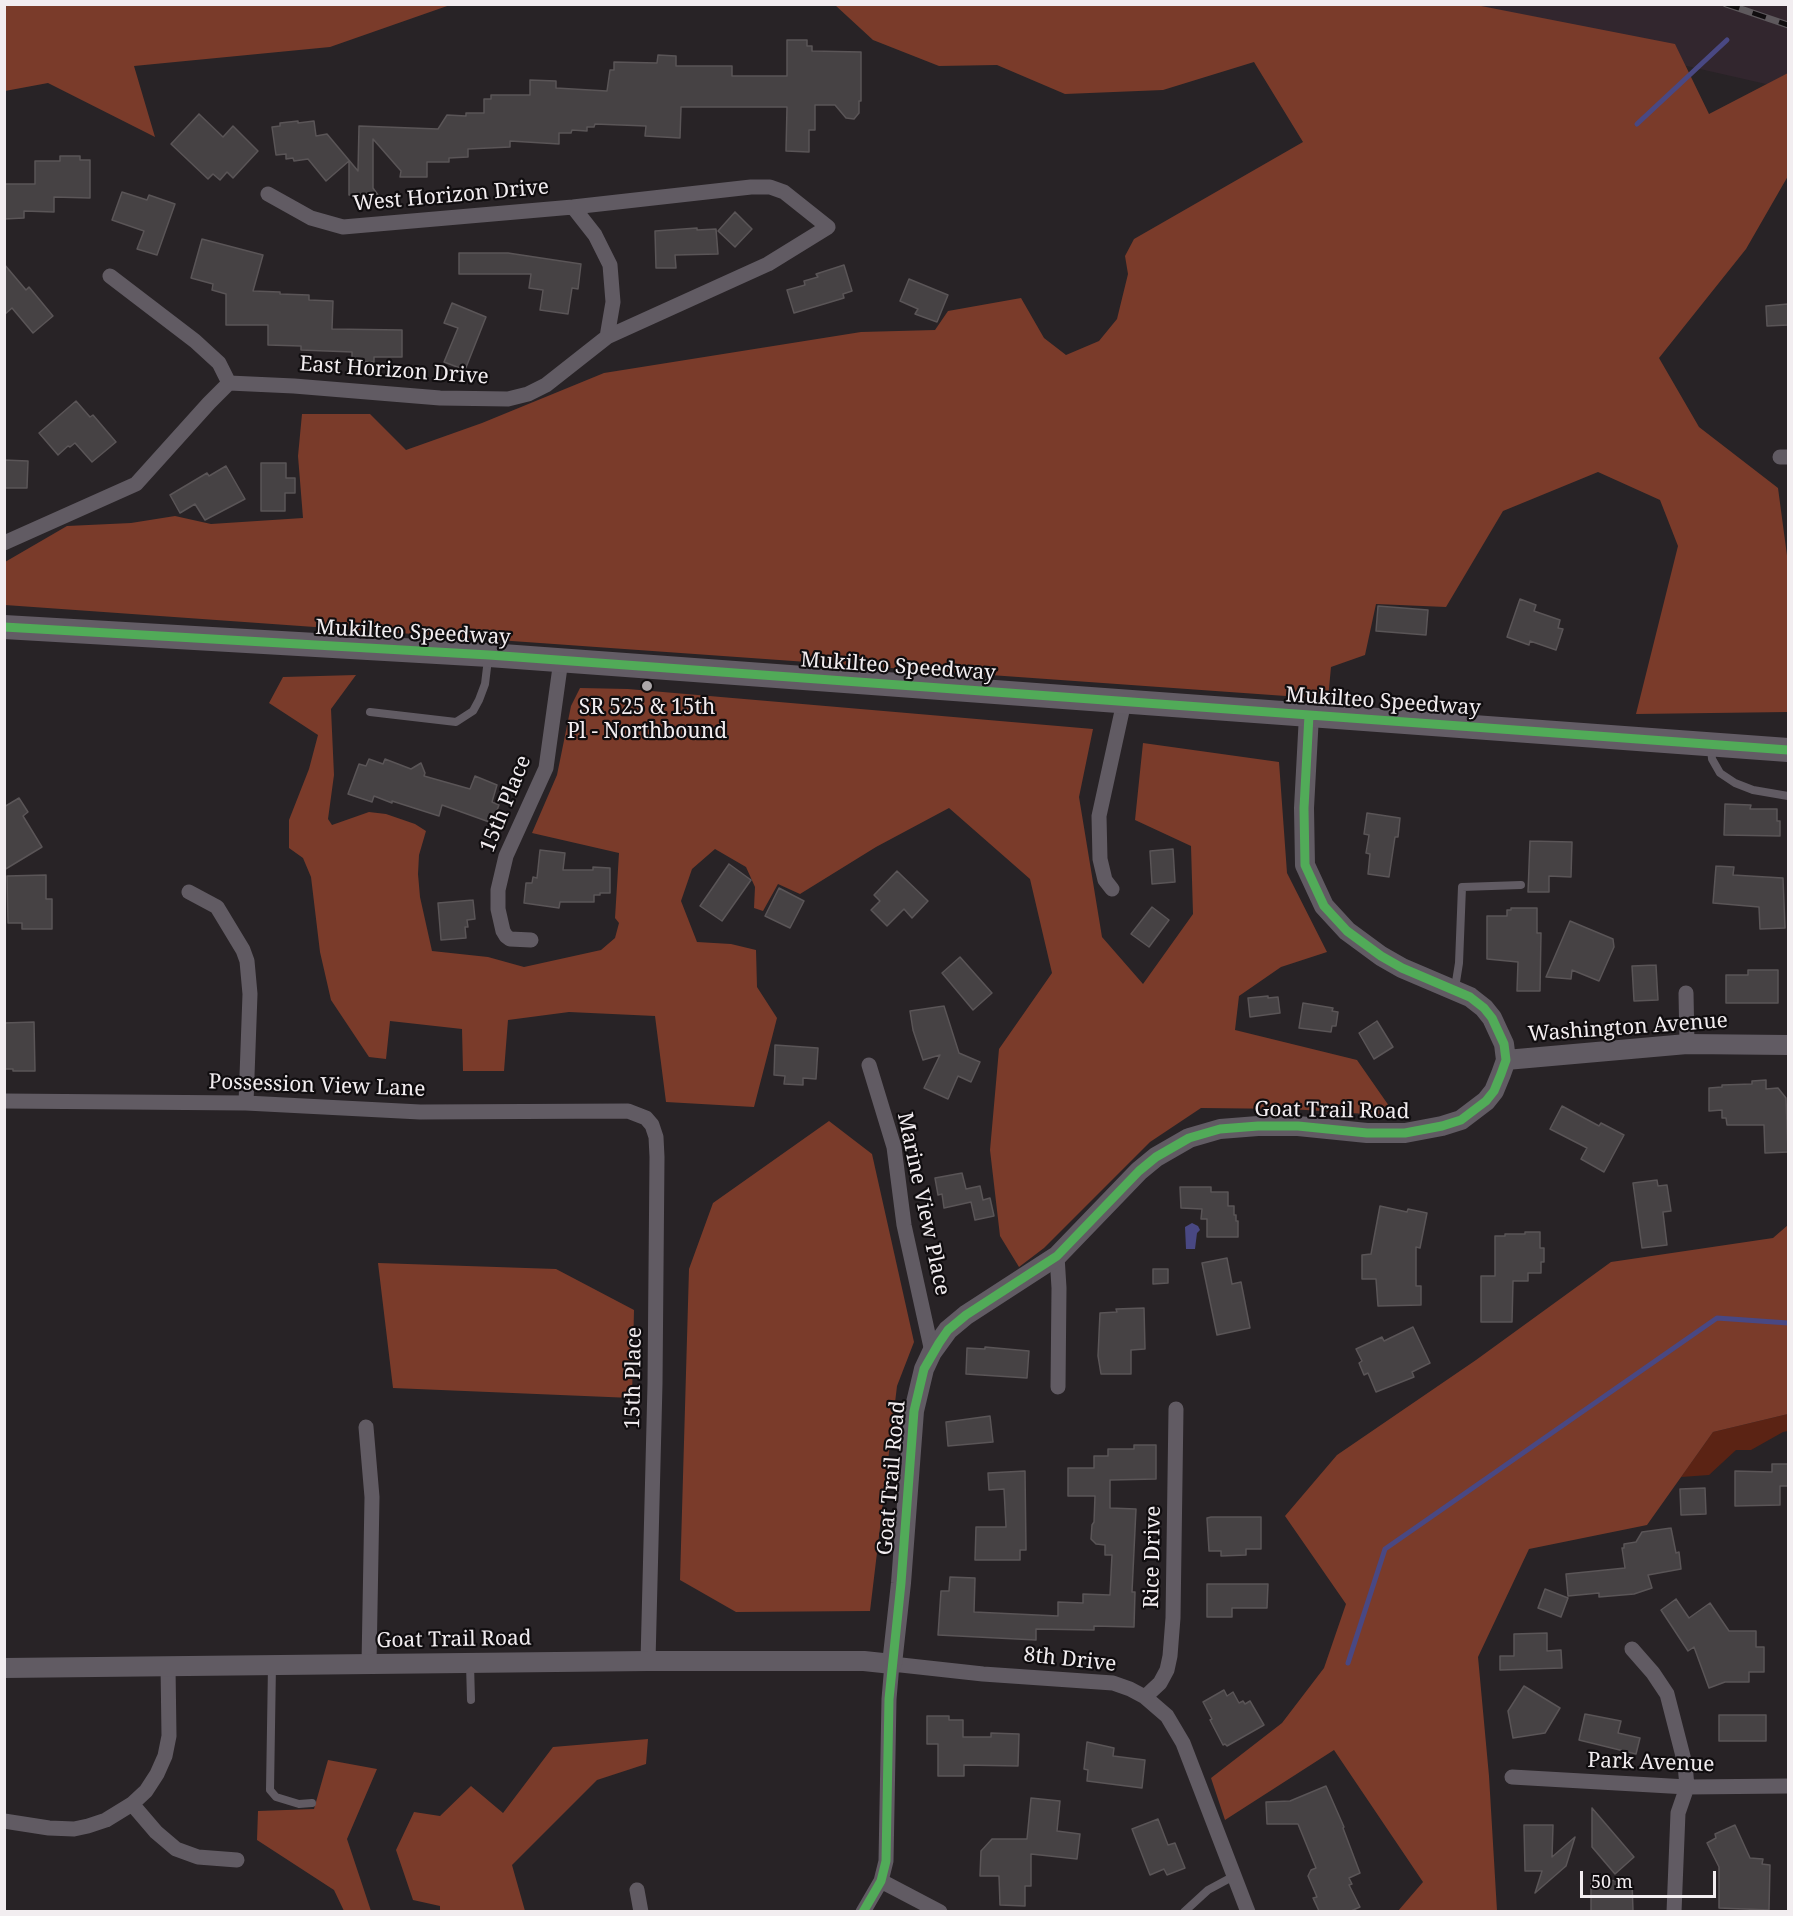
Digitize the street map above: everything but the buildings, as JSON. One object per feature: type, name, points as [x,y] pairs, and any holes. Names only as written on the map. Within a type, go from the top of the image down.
[{"type":"main road","name":"Mukilteo Speedway","points":[[4,627],[489,655],[1788,750]]},
{"type":"street","name":"West Horizon Drive","points":[[268,194],[310,218],[343,226],[573,207],[751,186],[770,187],[784,192],[828,227]]},
{"type":"street","name":"West Horizon Drive","points":[[573,207],[595,235],[610,265],[613,302],[607,337]]},
{"type":"street","name":"East Horizon Drive","points":[[230,383],[440,398],[508,399],[528,394],[546,385],[607,337],[768,264],[828,227]]},
{"type":"street","points":[[4,543],[136,484],[208,403],[230,383],[219,363],[195,341],[110,276]]},
{"type":"street","name":"15th Place","points":[[531,940],[510,939],[506,936],[498,909],[498,890],[506,855],[546,768],[561,660]]},
{"type":"street","points":[[1112,889],[1105,880],[1100,859],[1099,816],[1124,702]]},
{"type":"street","points":[[1309,715],[1304,808],[1305,865],[1324,906],[1347,931],[1374,952],[1402,968],[1470,996],[1492,1018],[1504,1044],[1506,1060]]},
{"type":"street","points":[[189,892],[217,907],[243,950],[247,961],[250,994],[246,1103]]},
{"type":"street","points":[[1686,993],[1687,1044]]},
{"type":"street","name":"Washington Avenue","points":[[1506,1060],[1687,1044],[1788,1045]]},
{"type":"street","name":"Goat Trail Road","points":[[4,1668],[648,1661],[864,1661],[892,1664],[901,1583],[914,1412],[924,1369],[932,1352],[948,1330],[966,1315],[1057,1256],[1139,1171],[1156,1157],[1189,1138],[1220,1129],[1258,1126],[1298,1126],[1406,1133],[1442,1126],[1461,1120],[1486,1101],[1494,1091],[1506,1060]]},
{"type":"street","name":"Marine View Place","points":[[869,1065],[894,1147],[904,1225],[932,1352]]},
{"type":"street","name":"Possession View Lane","points":[[4,1101],[246,1103],[420,1112],[628,1111]]},
{"type":"street","name":"15th Place","points":[[628,1111],[638,1113],[652,1125],[656,1137],[657,1157],[655,1384],[648,1661]]},
{"type":"street","points":[[1057,1256],[1058,1387]]},
{"type":"street","name":"Rice Drive","points":[[1145,1696],[1160,1683],[1167,1670],[1170,1656],[1173,1618],[1176,1409]]},
{"type":"street","points":[[366,1427],[372,1497],[369,1665]]},
{"type":"street","points":[[1632,1649],[1653,1673],[1667,1694],[1685,1764],[1687,1787],[1678,1814],[1674,1911]]},
{"type":"street","points":[[863,1911],[881,1881],[887,1842],[889,1699],[892,1664]]},
{"type":"street","name":"8th Drive","points":[[892,1664],[983,1674],[1104,1682],[1145,1696],[1167,1716],[1183,1743],[1248,1911]]},
{"type":"street","points":[[4,1821],[48,1828],[74,1829],[106,1820],[132,1804],[146,1791],[165,1756],[169,1736],[168,1666]]},
{"type":"street","name":"Park Avenue","points":[[1512,1776],[1687,1787],[1788,1786]]},
{"type":"street","points":[[132,1804],[156,1832],[176,1849],[198,1857],[237,1860]]},
{"type":"street","points":[[881,1881],[940,1911]]},
{"type":"street","points":[[637,1890],[641,1911]]},
{"type":"lane","points":[[370,712],[445,723],[456,722],[473,711],[479,700],[485,684],[489,655]]},
{"type":"lane","points":[[1711,744],[1712,759],[1720,773],[1752,790],[1788,796]]},
{"type":"lane","points":[[1455,990],[1459,963],[1462,887],[1521,885]]},
{"type":"lane","points":[[272,1664],[270,1790],[276,1797],[299,1804],[312,1803]]},
{"type":"lane","points":[[470,1664],[471,1700]]},
{"type":"lane","points":[[1184,1911],[1208,1890],[1234,1876]]},
{"type":"shaded area","points":[[5,4],[450,5],[330,47],[134,66],[155,137],[48,83],[5,91]]},
{"type":"shaded area","points":[[835,5],[1476,5],[1675,44],[1709,114],[1788,73],[1788,176],[1746,249],[1659,358],[1699,427],[1778,488],[1788,563],[1788,712],[1636,714],[1678,546],[1660,500],[1598,472],[1503,511],[1446,607],[1376,604],[1365,655],[1331,667],[1328,699],[5,605],[5,562],[67,526],[131,523],[175,516],[211,524],[303,518],[298,456],[302,414],[370,414],[406,450],[482,423],[604,373],[861,332],[935,330],[948,311],[1021,298],[1044,338],[1066,355],[1099,341],[1117,319],[1128,274],[1125,256],[1134,239],[1303,142],[1254,62],[1163,90],[1065,94],[997,65],[939,66],[873,40]]},
{"type":"shaded area","points":[[1441,5],[1788,5],[1788,89],[1511,26]]},
{"type":"shaded area","points":[[356,675],[331,709],[334,775],[328,819],[332,825],[369,812],[386,814],[415,824],[426,831],[419,855],[418,874],[420,897],[432,951],[488,957],[524,967],[601,950],[615,938],[619,923],[615,918],[619,853],[532,833],[557,775],[571,706],[580,688],[628,689],[1093,729],[1079,797],[1102,937],[1143,984],[1193,914],[1191,846],[1135,820],[1143,743],[1279,762],[1287,873],[1327,952],[1281,967],[1239,996],[1235,1030],[1357,1060],[1396,1116],[1291,1109],[1201,1108],[1150,1142],[1044,1248],[1019,1267],[1000,1236],[990,1150],[999,1049],[1052,973],[1030,879],[949,808],[876,847],[800,894],[778,884],[763,911],[754,908],[755,887],[746,867],[715,849],[692,869],[681,901],[697,942],[731,944],[756,950],[757,987],[777,1018],[754,1107],[666,1102],[655,1016],[569,1012],[508,1020],[504,1071],[463,1071],[462,1029],[390,1021],[386,1059],[369,1057],[331,1000],[320,952],[311,877],[303,858],[289,848],[289,820],[309,769],[318,735],[269,703],[283,677]]},
{"type":"shaded area","points":[[829,1121],[872,1154],[914,1342],[897,1386],[870,1611],[736,1612],[680,1580],[689,1269],[713,1203]]},
{"type":"shaded area","points":[[1192,1223],[1200,1230],[1197,1233],[1195,1249],[1186,1249],[1185,1227]]},
{"type":"shaded area","points":[[1788,1225],[1788,1414],[1713,1432],[1647,1525],[1529,1549],[1478,1657],[1489,1776],[1497,1911],[1398,1911],[1423,1882],[1334,1750],[1225,1820],[1211,1778],[1282,1723],[1324,1668],[1346,1604],[1285,1516],[1337,1455],[1476,1360],[1611,1262],[1773,1238]]},
{"type":"shaded area","points":[[378,1263],[556,1269],[634,1310],[632,1398],[393,1388]]},
{"type":"shaded area","points":[[1788,1414],[1788,1431],[1751,1450],[1736,1450],[1709,1475],[1681,1477],[1713,1432]]},
{"type":"shaded area","points":[[648,1739],[646,1764],[597,1780],[512,1865],[525,1911],[440,1911],[440,1906],[413,1900],[396,1850],[414,1812],[440,1816],[471,1786],[503,1813],[553,1747]]},
{"type":"shaded area","points":[[328,1760],[377,1769],[347,1839],[371,1911],[344,1911],[334,1890],[257,1840],[258,1811],[314,1809]]},
{"type":"waterway","points":[[1637,124],[1727,40]]},
{"type":"waterway","points":[[1348,1663],[1385,1549],[1717,1318],[1788,1323]]},
{"type":"railway","points":[[1726,4],[1788,25]]},
{"type":"cycle path","points":[[4,627],[489,655],[1788,750]]},
{"type":"cycle path","points":[[863,1912],[881,1881],[886,1861],[889,1699],[901,1583],[914,1411],[924,1369],[948,1330],[966,1315],[1057,1256],[1139,1171],[1156,1157],[1189,1138],[1220,1129],[1258,1126],[1298,1126],[1367,1133],[1405,1133],[1442,1126],[1461,1120],[1486,1101],[1494,1091],[1501,1074],[1506,1060],[1504,1044],[1492,1018],[1484,1008],[1470,997],[1402,968],[1381,956],[1347,931],[1324,906],[1305,865],[1304,808],[1309,715]]},
{"type":"place","name":"SR 525 & 15th Pl - Northbound","points":[[647,686]]}]
